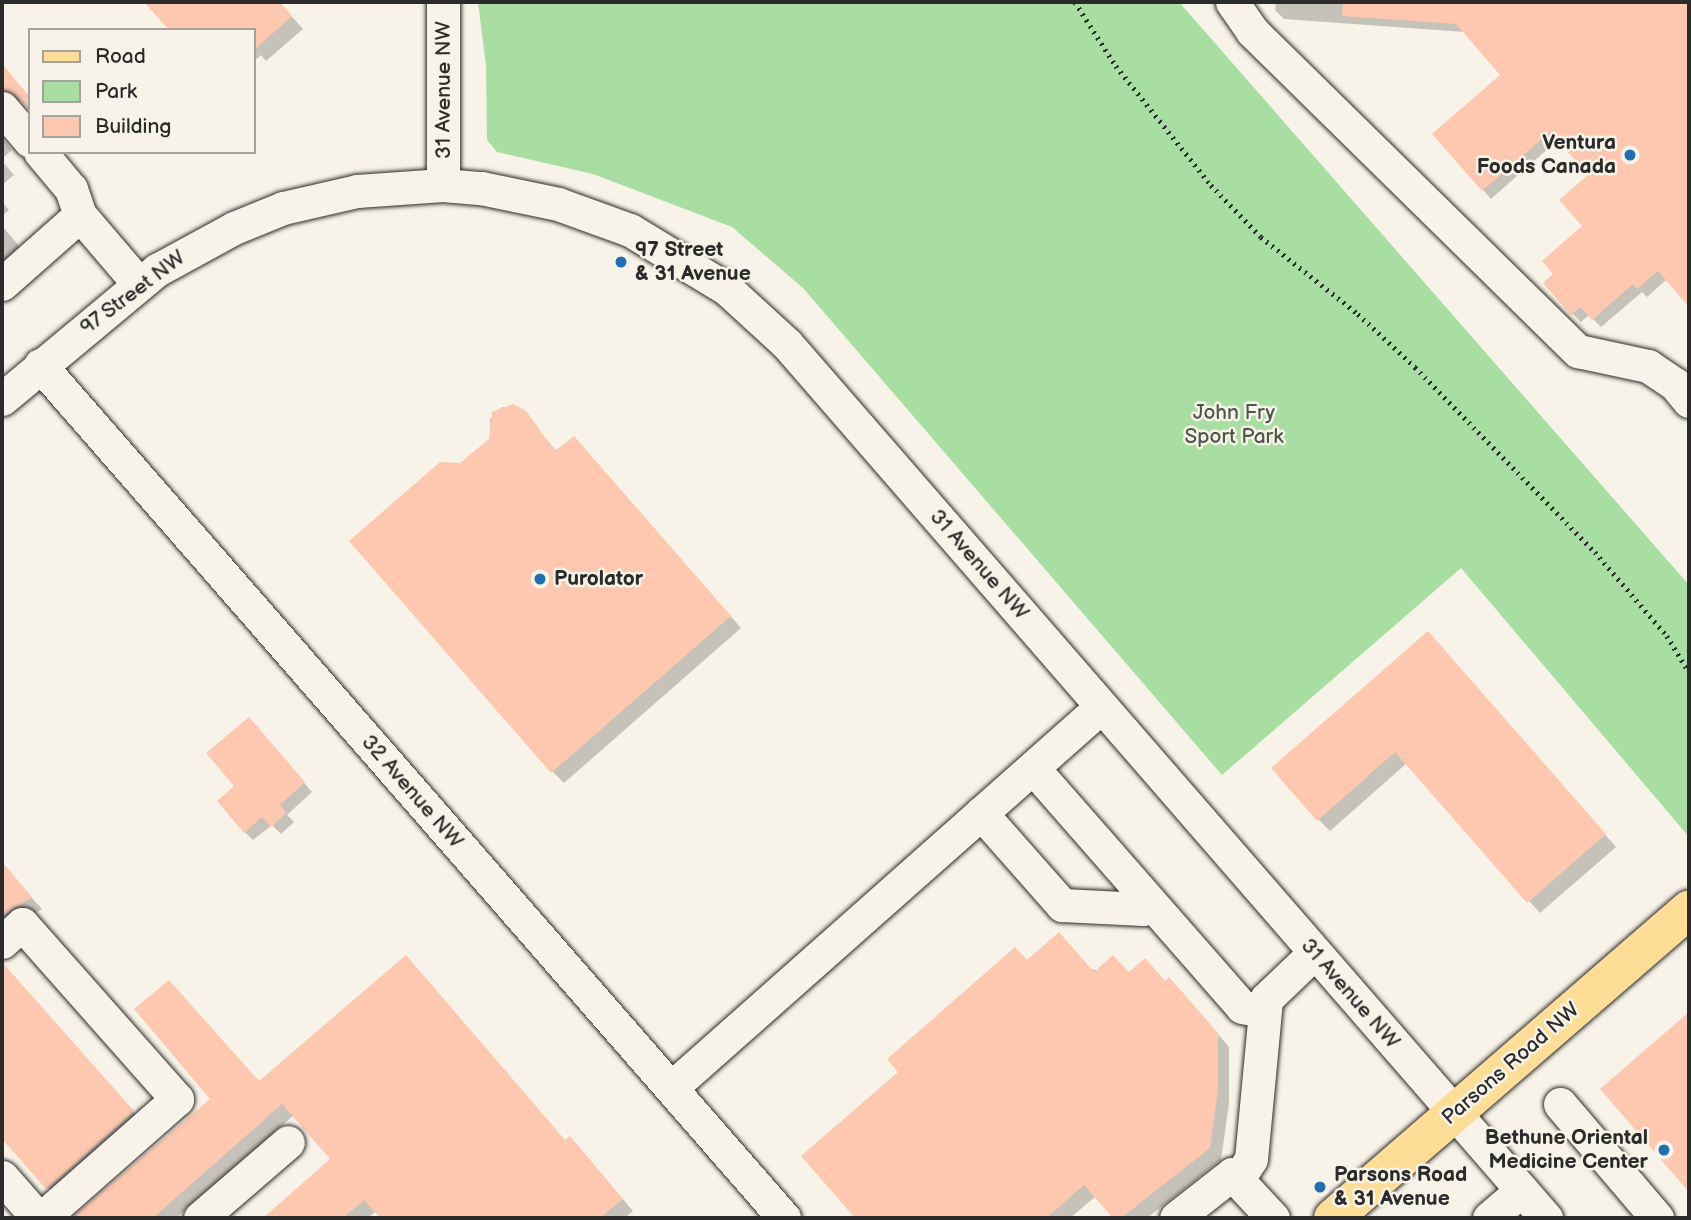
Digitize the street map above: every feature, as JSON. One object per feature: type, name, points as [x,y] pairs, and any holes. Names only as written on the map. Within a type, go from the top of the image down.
[{"type":"main road","name":"Parsons Road NW","points":[[1333,1218],[1689,909]]},
{"type":"street","name":"31 Avenue NW","points":[[443,2],[443,185],[488,189],[594,214],[663,249],[727,289],[787,344],[1546,1218]]},
{"type":"street","points":[[1232,2],[1252,31],[1578,351],[1648,366],[1675,384],[1689,401]]},
{"type":"street","points":[[2,108],[28,139]]},
{"type":"street","points":[[42,154],[71,189],[80,215],[138,283]]},
{"type":"street","name":"97 Street NW","points":[[2,399],[138,283],[203,243],[283,208],[357,191],[443,185]]},
{"type":"street","points":[[2,284],[80,215]]},
{"type":"street","name":"32 Avenue NW","points":[[40,365],[784,1218]]},
{"type":"street","points":[[671,1088],[1101,707]]},
{"type":"street","points":[[1033,768],[1242,1007],[1263,1011]]},
{"type":"street","points":[[981,813],[1062,905],[1143,909],[1151,904]]},
{"type":"street","points":[[2,942],[22,924],[177,1099],[40,1218],[2,1177]]},
{"type":"street","points":[[1238,1178],[1251,1159],[1263,1011],[1269,993],[1314,953]]},
{"type":"street","points":[[1560,1104],[1657,1218]]},
{"type":"street","points":[[200,1218],[288,1142]]},
{"type":"street","points":[[1176,1218],[1227,1175],[1238,1178],[1273,1218]]},
{"type":"street","points":[[1489,1218],[1521,1190]]},
{"type":"path","points":[[1075,2],[1115,65],[1211,185],[1261,237],[1358,314],[1424,377],[1595,552],[1667,636],[1689,672]]},
{"type":"green space","name":"John Fry Sport Park","points":[[478,2],[1179,2],[1689,585],[1689,837],[1461,568],[1222,775],[803,288],[732,227],[593,174],[497,152],[487,140],[486,66]]},
{"type":"building","points":[[144,2],[280,2],[292,16],[256,48],[256,28],[167,28]]},
{"type":"building","name":"Ventura Foods Canada","points":[[1343,2],[1689,2],[1689,307],[1658,271],[1637,289],[1633,284],[1592,320],[1580,307],[1571,315],[1543,283],[1553,274],[1542,261],[1582,226],[1559,200],[1588,175],[1550,132],[1482,191],[1432,134],[1500,75],[1456,24],[1342,16]]},
{"type":"building","points":[[2,64],[28,95],[28,109],[16,95],[2,89]]},
{"type":"building","name":"Purolator","points":[[513,404],[526,411],[555,451],[574,436],[731,616],[551,773],[349,541],[440,462],[460,463],[489,439],[492,412]]},
{"type":"building","points":[[1428,631],[1606,834],[1527,903],[1395,752],[1317,821],[1271,768]]},
{"type":"building","points":[[249,717],[305,782],[280,805],[286,813],[271,827],[262,817],[244,833],[217,801],[234,786],[206,753]]},
{"type":"building","points":[[2,862],[32,897],[2,916]]},
{"type":"building","points":[[1059,932],[1094,972],[1113,955],[1129,972],[1145,958],[1165,981],[1169,977],[1218,1033],[1218,1090],[1210,1148],[1121,1218],[1113,1218],[1084,1185],[1046,1218],[855,1218],[801,1156],[898,1072],[887,1059],[1015,947],[1027,960]]},
{"type":"building","points":[[406,955],[565,1140],[570,1136],[623,1199],[600,1218],[380,1218],[364,1200],[343,1218],[263,1218],[330,1159],[282,1104],[153,1218],[71,1218],[210,1099],[134,1009],[169,980],[259,1081]]},
{"type":"building","points":[[2,962],[134,1111],[46,1189],[2,1139]]},
{"type":"building","points":[[1689,1012],[1689,1192],[1600,1089]]},
{"type":"place","name":"Ventura Foods Canada","points":[[1630,155]]},
{"type":"place","name":"97 Street & 31 Avenue","points":[[621,262]]},
{"type":"place","name":"Purolator","points":[[540,579]]},
{"type":"place","name":"Bethune Oriental Medicine Center","points":[[1664,1150]]},
{"type":"place","name":"Parsons Road & 31 Avenue","points":[[1320,1187]]}]
